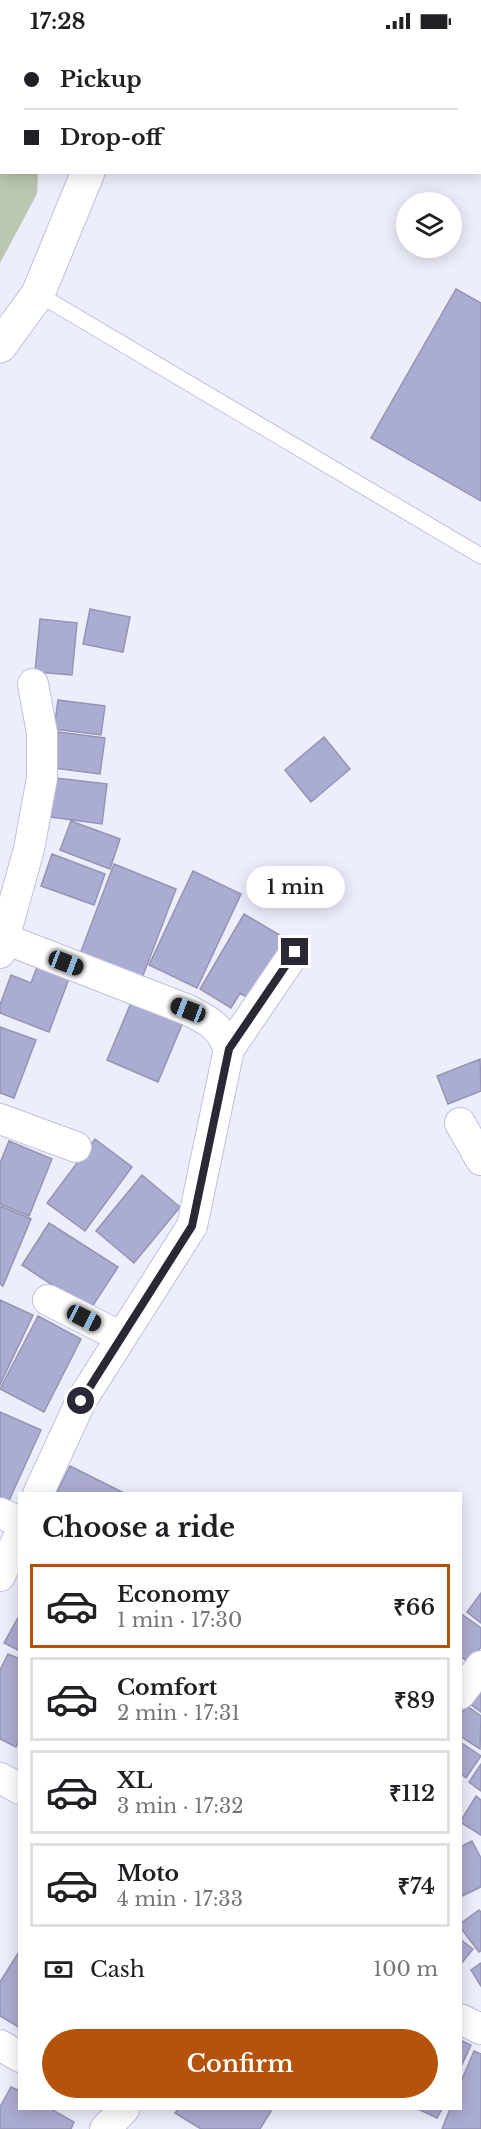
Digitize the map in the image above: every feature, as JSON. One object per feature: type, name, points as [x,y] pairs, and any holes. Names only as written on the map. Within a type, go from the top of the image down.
[{"type":"main road","points":[[0,346],[39,294],[87,174]]},
{"type":"street","points":[[33,684],[42,732],[42,778],[29,849],[2,943],[188,1010],[211,1022],[223,1034],[229,1049]]},
{"type":"street","points":[[39,1492],[81,1401],[192,1226],[229,1049],[295,952]]},
{"type":"street","points":[[0,1119],[76,1147]]},
{"type":"street","points":[[460,1123],[481,1160]]},
{"type":"street","points":[[48,1300],[121,1337]]},
{"type":"street","points":[[0,1513],[18,1521]]},
{"type":"street","points":[[0,1576],[18,1538]]},
{"type":"street","points":[[462,1691],[481,1666]]},
{"type":"street","points":[[0,1778],[18,1789]]},
{"type":"street","points":[[462,2020],[481,2029]]},
{"type":"street","points":[[0,2045],[18,2056]]},
{"type":"lane","points":[[39,294],[481,556]]},
{"type":"green space","points":[[0,174],[38,174],[37,194],[0,263]]},
{"type":"building","points":[[456,289],[481,303],[481,501],[371,438]]},
{"type":"building","points":[[90,609],[130,617],[123,652],[83,644]]},
{"type":"building","points":[[40,619],[77,623],[72,675],[35,672]]},
{"type":"building","points":[[58,700],[105,706],[101,735],[54,729]]},
{"type":"building","points":[[58,732],[105,738],[100,774],[54,768]]},
{"type":"building","points":[[324,737],[350,769],[311,802],[285,770]]},
{"type":"building","points":[[56,778],[107,784],[102,824],[51,817]]},
{"type":"building","points":[[71,821],[120,839],[110,869],[60,850]]},
{"type":"building","points":[[52,854],[105,874],[94,905],[41,886]]},
{"type":"building","points":[[114,864],[176,889],[142,978],[80,954]]},
{"type":"building","points":[[193,871],[241,894],[197,988],[149,965]]},
{"type":"building","points":[[244,914],[293,943],[257,1003],[240,993],[231,1008],[200,989]]},
{"type":"building","points":[[38,964],[70,976],[49,1032],[0,1013],[0,1005],[11,975],[31,983]]},
{"type":"building","points":[[133,998],[184,1020],[158,1082],[107,1060]]},
{"type":"building","points":[[0,1027],[36,1040],[14,1098],[0,1093]]},
{"type":"building","points":[[480,1059],[481,1091],[448,1104],[437,1076]]},
{"type":"building","points":[[95,1139],[132,1167],[85,1231],[47,1203]]},
{"type":"building","points":[[9,1141],[52,1159],[29,1216],[0,1204],[0,1163]]},
{"type":"building","points":[[142,1175],[180,1207],[134,1263],[96,1231]]},
{"type":"building","points":[[0,1206],[31,1219],[3,1286],[0,1284]]},
{"type":"building","points":[[49,1223],[118,1267],[90,1310],[22,1265]]},
{"type":"building","points":[[0,1300],[33,1315],[0,1385]]},
{"type":"building","points":[[38,1316],[81,1339],[44,1412],[0,1389]]},
{"type":"building","points":[[0,1412],[41,1430],[7,1505],[0,1502]]},
{"type":"building","points":[[70,1466],[122,1492],[57,1492]]},
{"type":"building","points":[[481,1593],[481,1623],[467,1612]]},
{"type":"building","points":[[462,1616],[481,1628],[481,1647],[469,1663],[462,1658]]},
{"type":"building","points":[[18,1618],[18,1650],[4,1643]]},
{"type":"building","points":[[8,1654],[18,1658],[18,1743],[16,1747],[0,1739],[0,1670]]},
{"type":"building","points":[[481,1681],[481,1712],[466,1701]]},
{"type":"building","points":[[467,1706],[481,1716],[480,1749],[462,1737],[462,1712]]},
{"type":"building","points":[[462,1743],[481,1756],[466,1778],[462,1775]]},
{"type":"building","points":[[481,1764],[481,1791],[469,1782]]},
{"type":"building","points":[[476,1796],[481,1800],[481,1835],[462,1823],[462,1819]]},
{"type":"building","points":[[472,1841],[481,1858],[481,1887],[462,1896],[462,1846]]},
{"type":"building","points":[[479,1910],[481,1912],[481,1951],[479,1952],[462,1930],[462,1923]]},
{"type":"building","points":[[462,1941],[473,1949],[462,1963]]},
{"type":"building","points":[[18,1953],[18,2027],[0,2016],[0,1982]]},
{"type":"building","points":[[481,1963],[481,1986],[471,1970]]},
{"type":"building","points":[[462,2041],[471,2045],[462,2065]]},
{"type":"building","points":[[474,2051],[481,2054],[481,2129],[442,2129],[450,2110],[462,2110],[462,2079]]},
{"type":"building","points":[[11,2087],[18,2090],[18,2110],[53,2110],[74,2122],[71,2129],[0,2129],[0,2107]]},
{"type":"building","points":[[177,2110],[271,2111],[260,2129],[201,2129],[175,2113]]},
{"type":"building","points":[[420,2110],[441,2110],[437,2118]]},
{"type":"route","points":[[81,1401],[192,1226],[229,1049],[295,952]]}]
